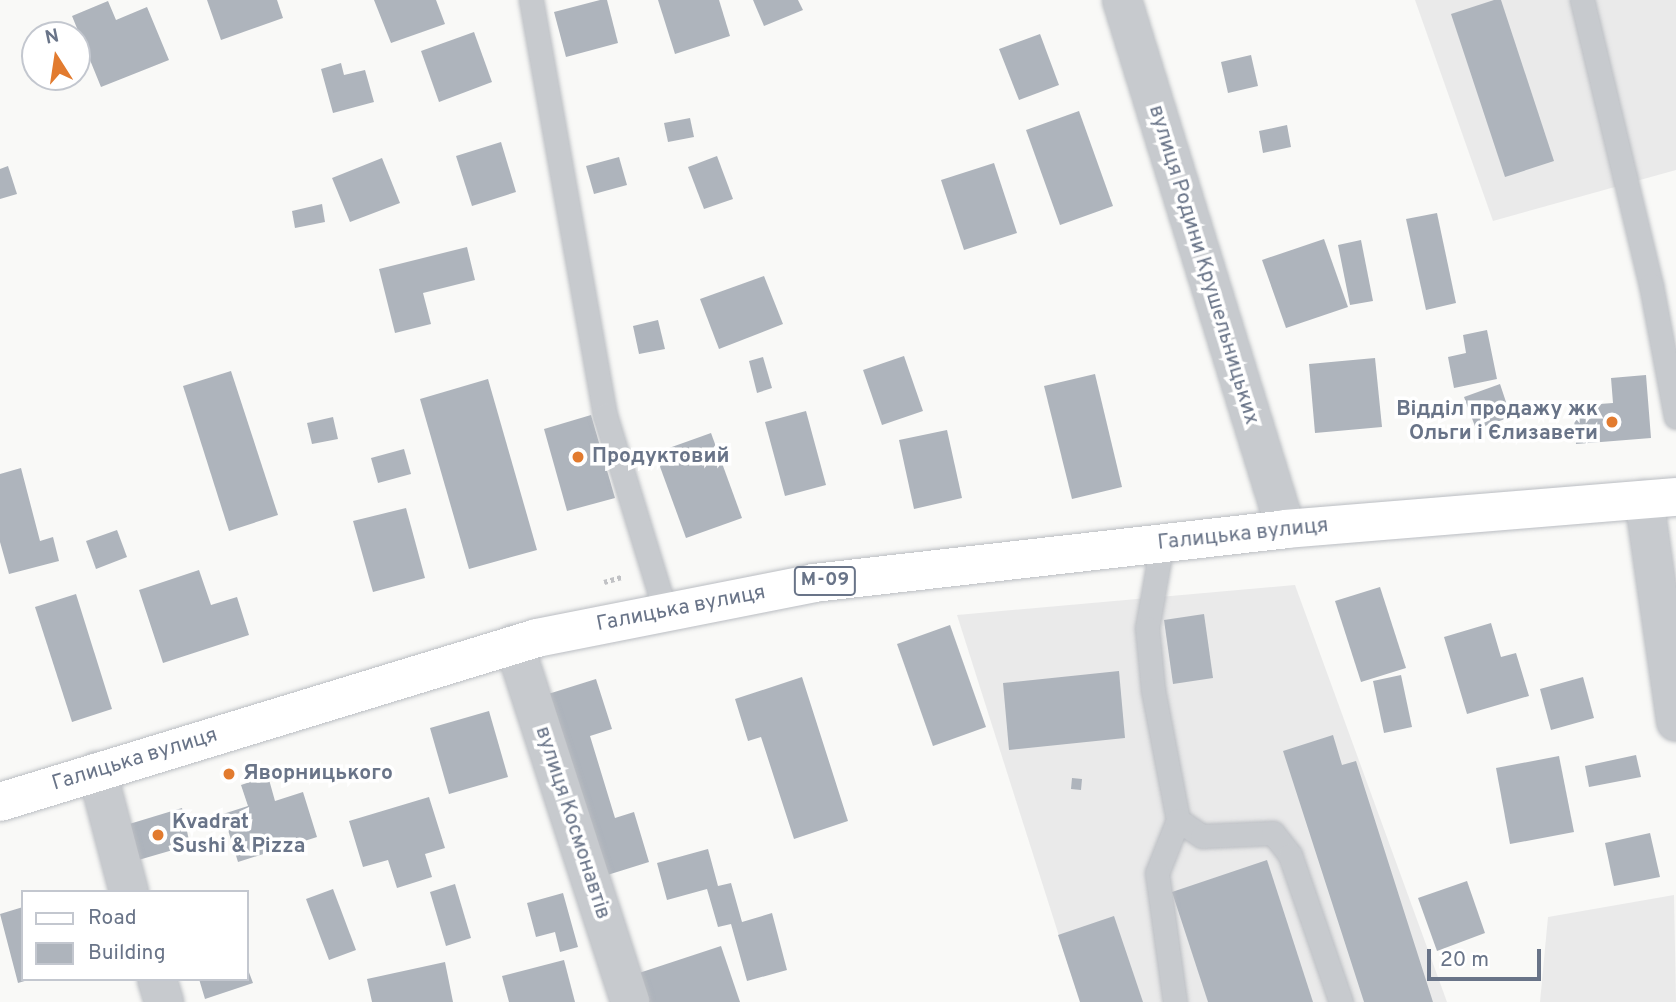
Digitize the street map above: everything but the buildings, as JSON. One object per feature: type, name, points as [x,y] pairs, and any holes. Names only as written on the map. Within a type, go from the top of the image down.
[{"type":"main road","name":"Галицька вулиця","points":[[0,802],[514,644],[665,610],[814,583],[1162,543],[1660,498]]},
{"type":"street","name":"вулиця Родини Крушельницьких","points":[[1122,0],[1286,530]]},
{"type":"street","points":[[1660,498],[1676,722]]},
{"type":"street","name":"вулиця Космонавтів","points":[[514,644],[630,1002]]},
{"type":"street","points":[[97,771],[128,890]]},
{"type":"street","points":[[158,981],[164,1002]]},
{"type":"lane","points":[[531,0],[606,415],[665,610]]},
{"type":"lane","points":[[1582,0],[1651,285],[1676,417]]},
{"type":"lane","points":[[1162,543],[1147,628],[1153,691],[1178,820],[1157,873],[1175,1002]]},
{"type":"lane","points":[[1178,820],[1202,835],[1273,833],[1290,855],[1341,1002]]},
{"type":"shaded area","points":[[1415,0],[1676,0],[1676,170],[1493,221]]},
{"type":"shaded area","points":[[1295,585],[1447,1002],[1080,1002],[957,615]]},
{"type":"shaded area","points":[[1674,895],[1676,1002],[1540,1002],[1548,917]]},
{"type":"place","name":"Відділ продажу жк Ольги і Єлизавети","points":[[1612,422]]},
{"type":"place","name":"Продуктовий","points":[[578,457]]},
{"type":"place","name":"Яворницького","points":[[229,774]]},
{"type":"place","name":"Kvadrat Sushi & Pizza","points":[[158,835]]}]
